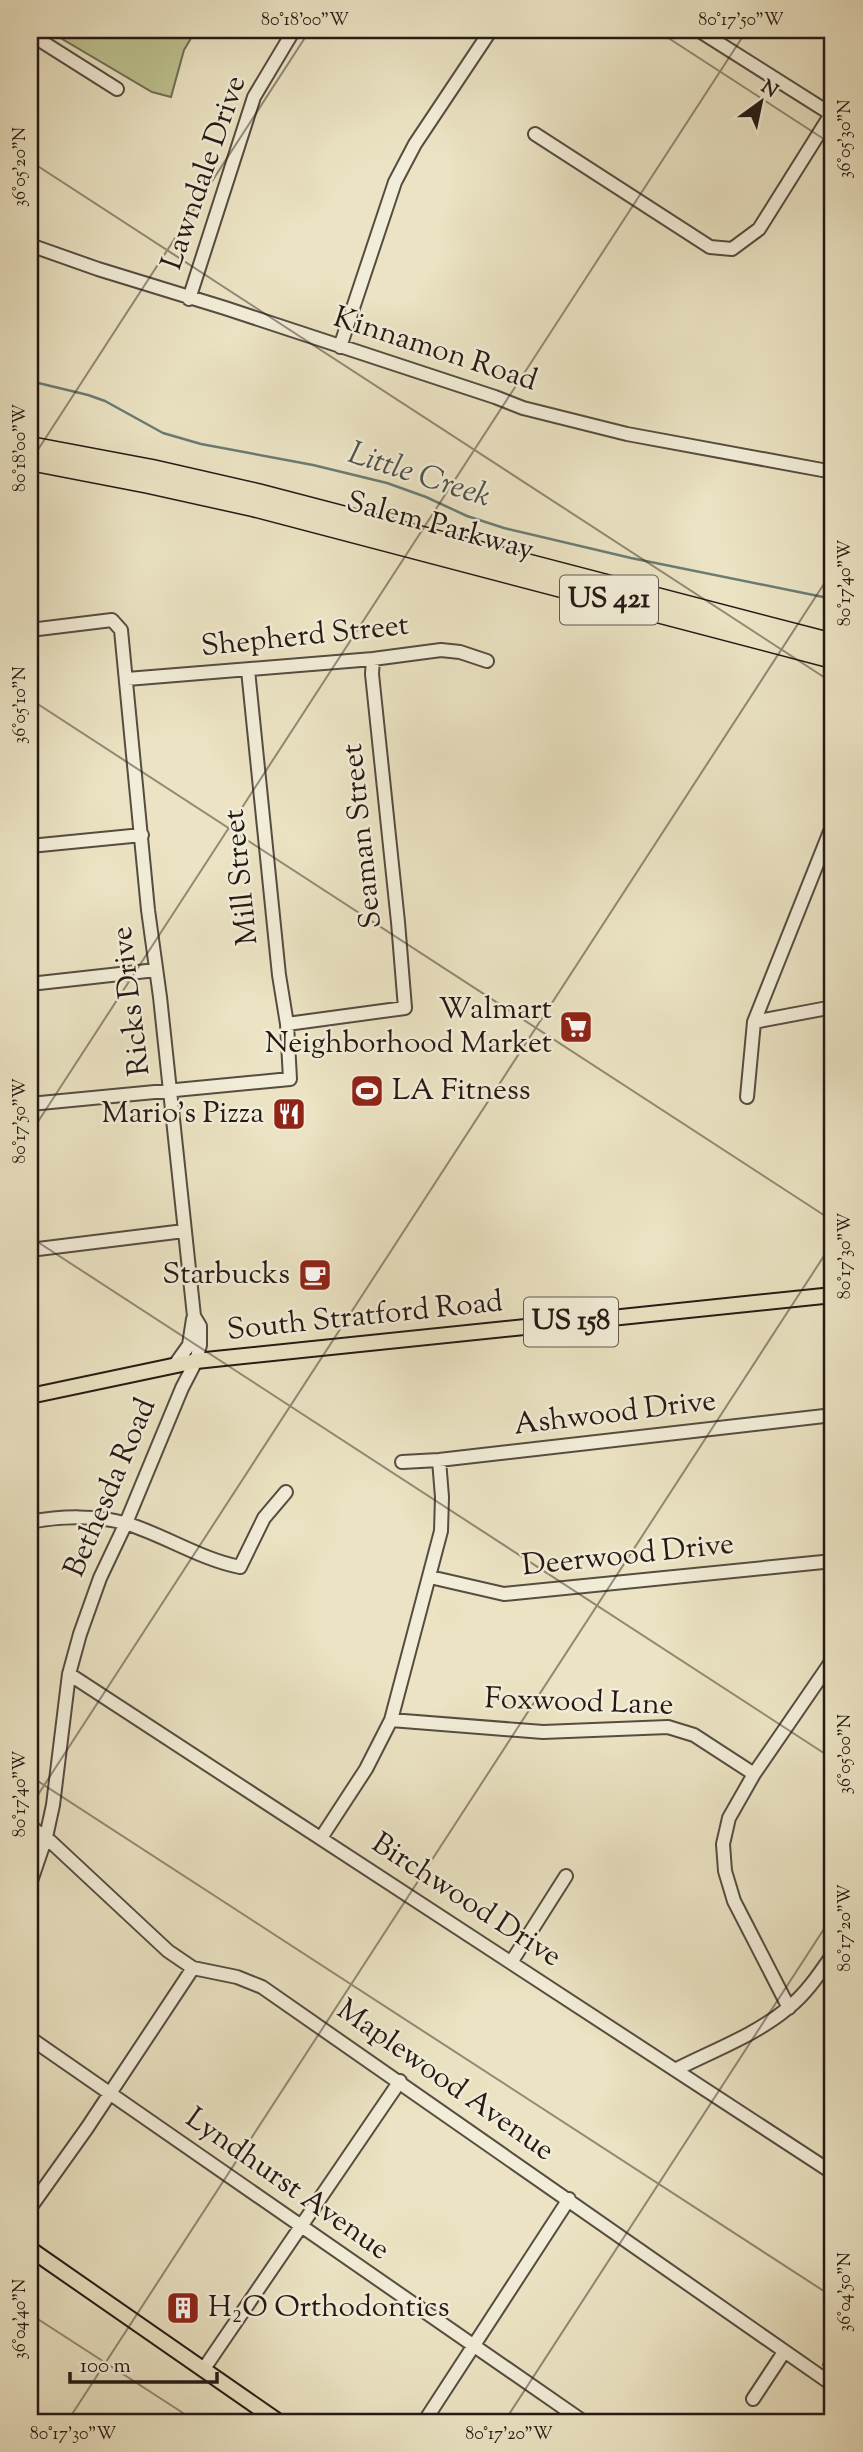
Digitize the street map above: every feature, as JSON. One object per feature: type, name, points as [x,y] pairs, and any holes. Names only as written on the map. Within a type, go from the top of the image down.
[{"type":"highway","name":"Salem Parkway","points":[[30,446],[152,469],[283,499],[833,643]]},
{"type":"highway","name":"Salem Parkway","points":[[30,461],[149,484],[266,511],[833,659]]},
{"type":"main road","name":"South Stratford Road","points":[[30,1396],[196,1361],[833,1295]]},
{"type":"main road","points":[[30,2249],[279,2422]]},
{"type":"street","name":"Lawndale Drive","points":[[189,299],[254,97],[294,30]]},
{"type":"street","points":[[340,347],[394,182],[415,145],[491,30]]},
{"type":"street","points":[[534,134],[710,247],[732,249],[759,229],[832,112],[698,30]]},
{"type":"street","points":[[30,34],[117,89]]},
{"type":"street","name":"Kinnamon Road","points":[[30,245],[523,408],[627,434],[833,472]]},
{"type":"street","name":"Ricks Drive","points":[[30,630],[112,620],[121,630],[194,1316],[189,1345],[174,1366]]},
{"type":"street","name":"Shepherd Street","points":[[127,679],[373,659],[441,650],[460,652],[488,661]]},
{"type":"street","name":"Seaman Street","points":[[287,1024],[405,1008],[372,674],[373,659]]},
{"type":"street","name":"Mill Street","points":[[169,1090],[290,1079],[287,1024],[279,975],[248,670]]},
{"type":"street","points":[[747,1097],[754,1022],[833,824]]},
{"type":"street","points":[[30,846],[142,835]]},
{"type":"street","points":[[30,984],[156,970]]},
{"type":"street","points":[[754,1022],[833,1007]]},
{"type":"street","points":[[30,1104],[169,1090]]},
{"type":"street","points":[[30,1250],[184,1231]]},
{"type":"street","name":"Ricks Drive","points":[[194,1316],[200,1326],[200,1345],[196,1361]]},
{"type":"street","name":"Bethesda Road","points":[[30,1884],[46,1837],[53,1805],[69,1674],[90,1605],[186,1377],[196,1361]]},
{"type":"street","name":"Ashwood Drive","points":[[402,1462],[833,1415]]},
{"type":"street","points":[[321,1838],[366,1769],[391,1720],[442,1531],[439,1460]]},
{"type":"street","points":[[30,1522],[83,1518],[126,1523],[220,1563],[240,1567],[264,1518],[286,1492]]},
{"type":"street","name":"Deerwood Drive","points":[[430,1577],[504,1594],[833,1561]]},
{"type":"street","points":[[789,2008],[734,1901],[725,1871],[723,1844],[729,1818],[754,1774],[833,1659]]},
{"type":"street","name":"Birchwood Drive","points":[[69,1674],[833,2173]]},
{"type":"street","name":"Foxwood Lane","points":[[391,1720],[543,1731],[668,1727],[694,1735],[754,1774]]},
{"type":"street","name":"Maplewood Avenue","points":[[30,1826],[46,1837],[168,1951],[193,1968],[237,1977],[262,1987],[833,2385]]},
{"type":"street","points":[[512,1961],[566,1876]]},
{"type":"street","points":[[675,2070],[756,2029],[789,2008],[818,1977],[833,1954]]},
{"type":"street","points":[[30,2208],[87,2128],[193,1968]]},
{"type":"street","name":"Lyndhurst Avenue","points":[[30,2038],[584,2422]]},
{"type":"street","points":[[203,2370],[400,2081]]},
{"type":"street","points":[[424,2422],[569,2199]]},
{"type":"street","points":[[753,2399],[784,2351]]},
{"type":"green space","points":[[47,30],[196,30],[184,50],[171,97],[152,92]]},
{"type":"waterway","name":"Little Creek","points":[[30,381],[105,401],[163,433],[201,444],[313,465],[387,483],[504,528],[631,558],[833,599]]},
{"type":"waterway","points":[[823,2365],[833,2337]]},
{"type":"place","name":"Walmart Neighborhood Market","points":[[576,1027]]},
{"type":"place","name":"LA Fitness","points":[[367,1091]]},
{"type":"place","name":"Mario's Pizza","points":[[289,1114]]},
{"type":"place","name":"Starbucks","points":[[315,1275]]},
{"type":"place","name":"H₂O Orthodontics","points":[[183,2308]]}]
